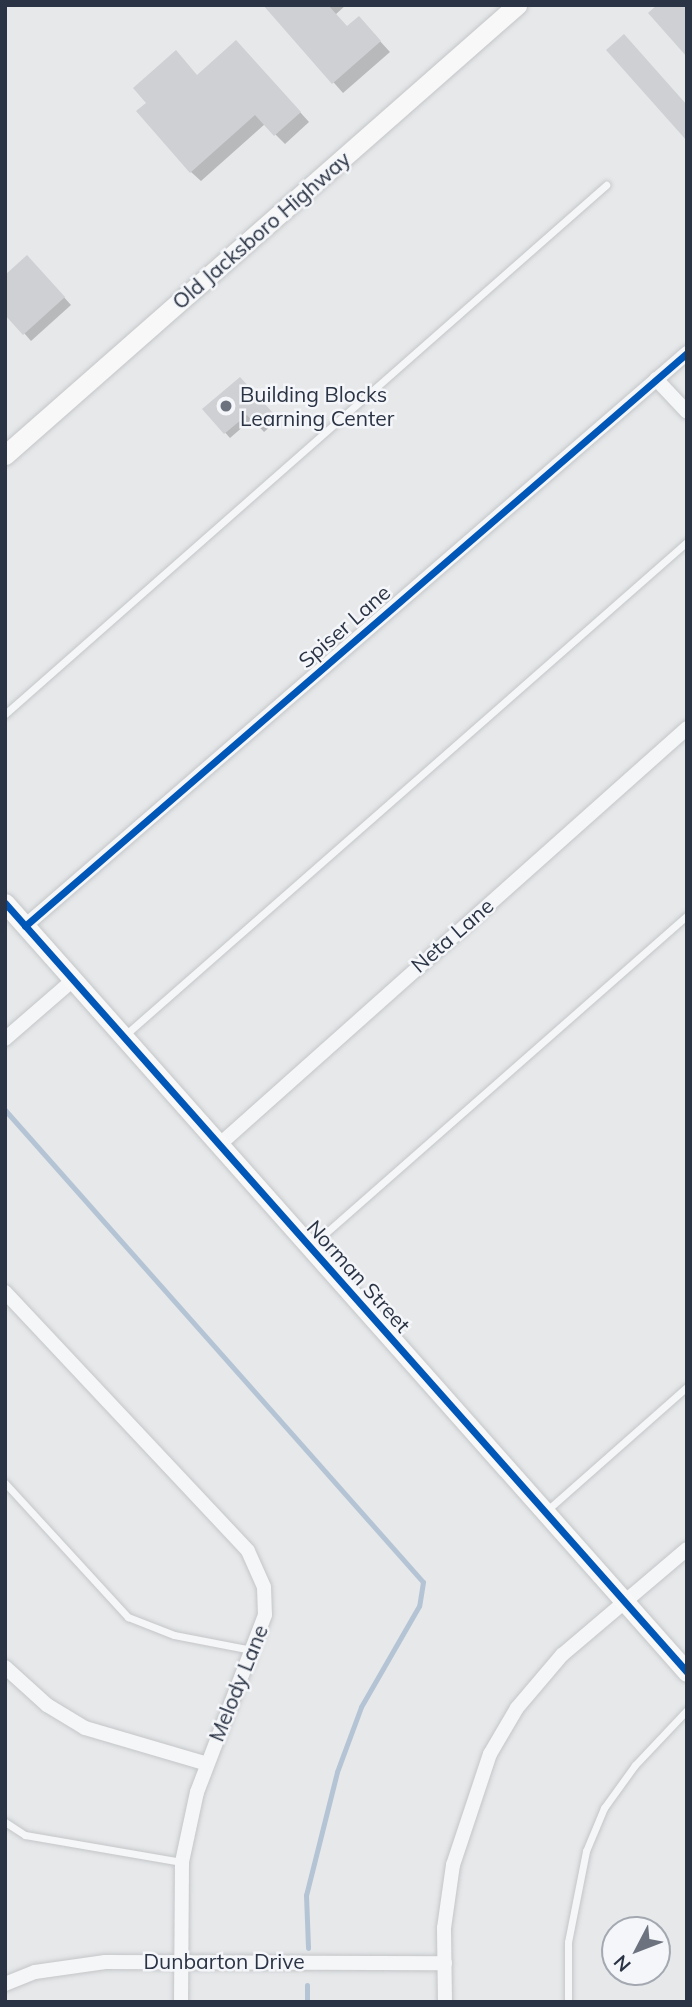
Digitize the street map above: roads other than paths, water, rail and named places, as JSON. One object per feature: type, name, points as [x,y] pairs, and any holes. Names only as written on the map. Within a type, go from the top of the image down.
[{"type":"street","name":"Old Jacksboro Highway","points":[[5,455],[517,5]]},
{"type":"street","name":"Spiser Lane","points":[[25,926],[687,353]]},
{"type":"street","points":[[656,379],[687,412]]},
{"type":"street","name":"Neta Lane","points":[[219,1144],[687,728]]},
{"type":"street","name":"Norman Street","points":[[5,903],[687,1672]]},
{"type":"street","points":[[5,1039],[73,980]]},
{"type":"street","name":"Melody Lane","points":[[5,1292],[248,1552],[264,1587],[265,1615],[207,1764],[182,1862],[181,2002]]},
{"type":"street","points":[[445,2002],[453,1865],[491,1754],[537,1682],[687,1549]]},
{"type":"street","points":[[5,1667],[47,1705],[85,1728],[207,1764]]},
{"type":"street","name":"Dunbarton Drive","points":[[5,1984],[59,1967],[181,1960],[446,1962]]},
{"type":"lane","points":[[5,714],[606,185]]},
{"type":"lane","points":[[123,1036],[687,542]]},
{"type":"lane","points":[[310,1247],[687,915]]},
{"type":"lane","points":[[545,1513],[687,1387]]},
{"type":"lane","points":[[5,1483],[128,1617],[174,1635],[253,1650]]},
{"type":"lane","points":[[568,2002],[568,1942],[586,1850],[635,1765],[687,1710]]},
{"type":"lane","points":[[5,1822],[25,1835],[182,1862]]},
{"type":"waterway","points":[[5,1110],[423,1582],[419,1606],[361,1707],[337,1772],[306,1895],[308,1948]]},
{"type":"waterway","points":[[307,1985],[307,2002]]},
{"type":"place","name":"Building Blocks Learning Center","points":[[226,406]]}]
